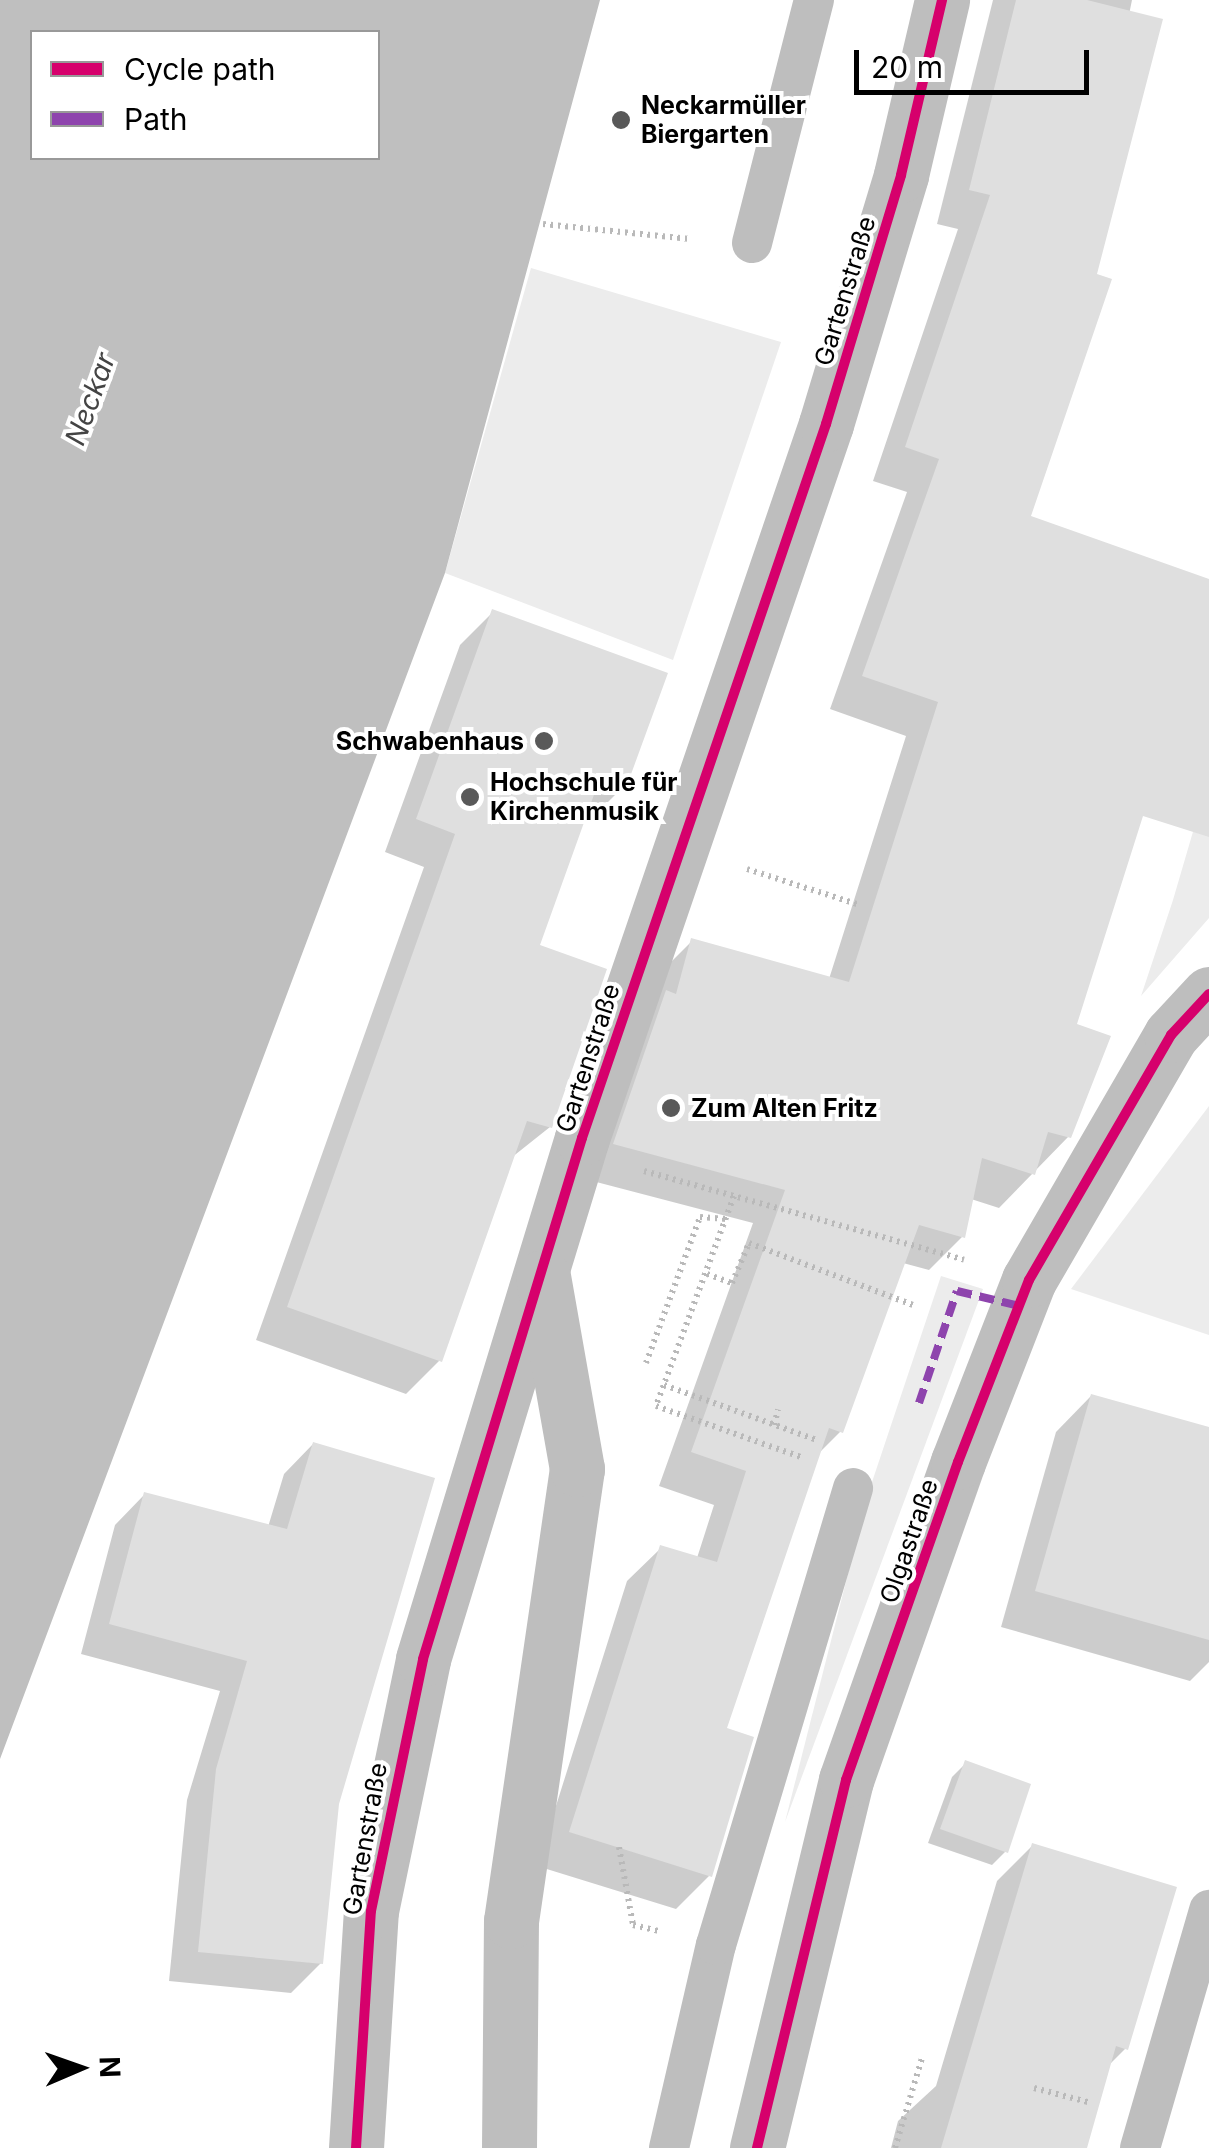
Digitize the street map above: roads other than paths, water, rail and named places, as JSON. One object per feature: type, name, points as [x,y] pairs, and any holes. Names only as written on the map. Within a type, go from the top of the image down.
[{"type":"street","name":"Gartenstraße","points":[[356,2148],[371,1911],[392,1792],[423,1660],[541,1269],[679,846],[832,406],[901,174],[942,0]]},
{"type":"street","name":"Olgastraße","points":[[757,2148],[846,1780],[958,1462],[1030,1280],[1171,1035],[1209,994]]},
{"type":"street","points":[[508,2148],[511,1922],[577,1469],[541,1269]]},
{"type":"lane","points":[[752,243],[814,0]]},
{"type":"lane","points":[[669,2148],[716,1946],[853,1488]]},
{"type":"lane","points":[[1140,2148],[1209,1910]]},
{"type":"water","name":"Neckar","points":[[0,0],[600,0],[445,573],[0,1759]]},
{"type":"place","name":"Neckarmüller Biergarten","points":[[621,120]]},
{"type":"place","name":"Schwabenhaus","points":[[544,741]]},
{"type":"place","name":"Hochschule für Kirchenmusik","points":[[470,797]]},
{"type":"place","name":"Zum Alten Fritz","points":[[671,1108]]}]
